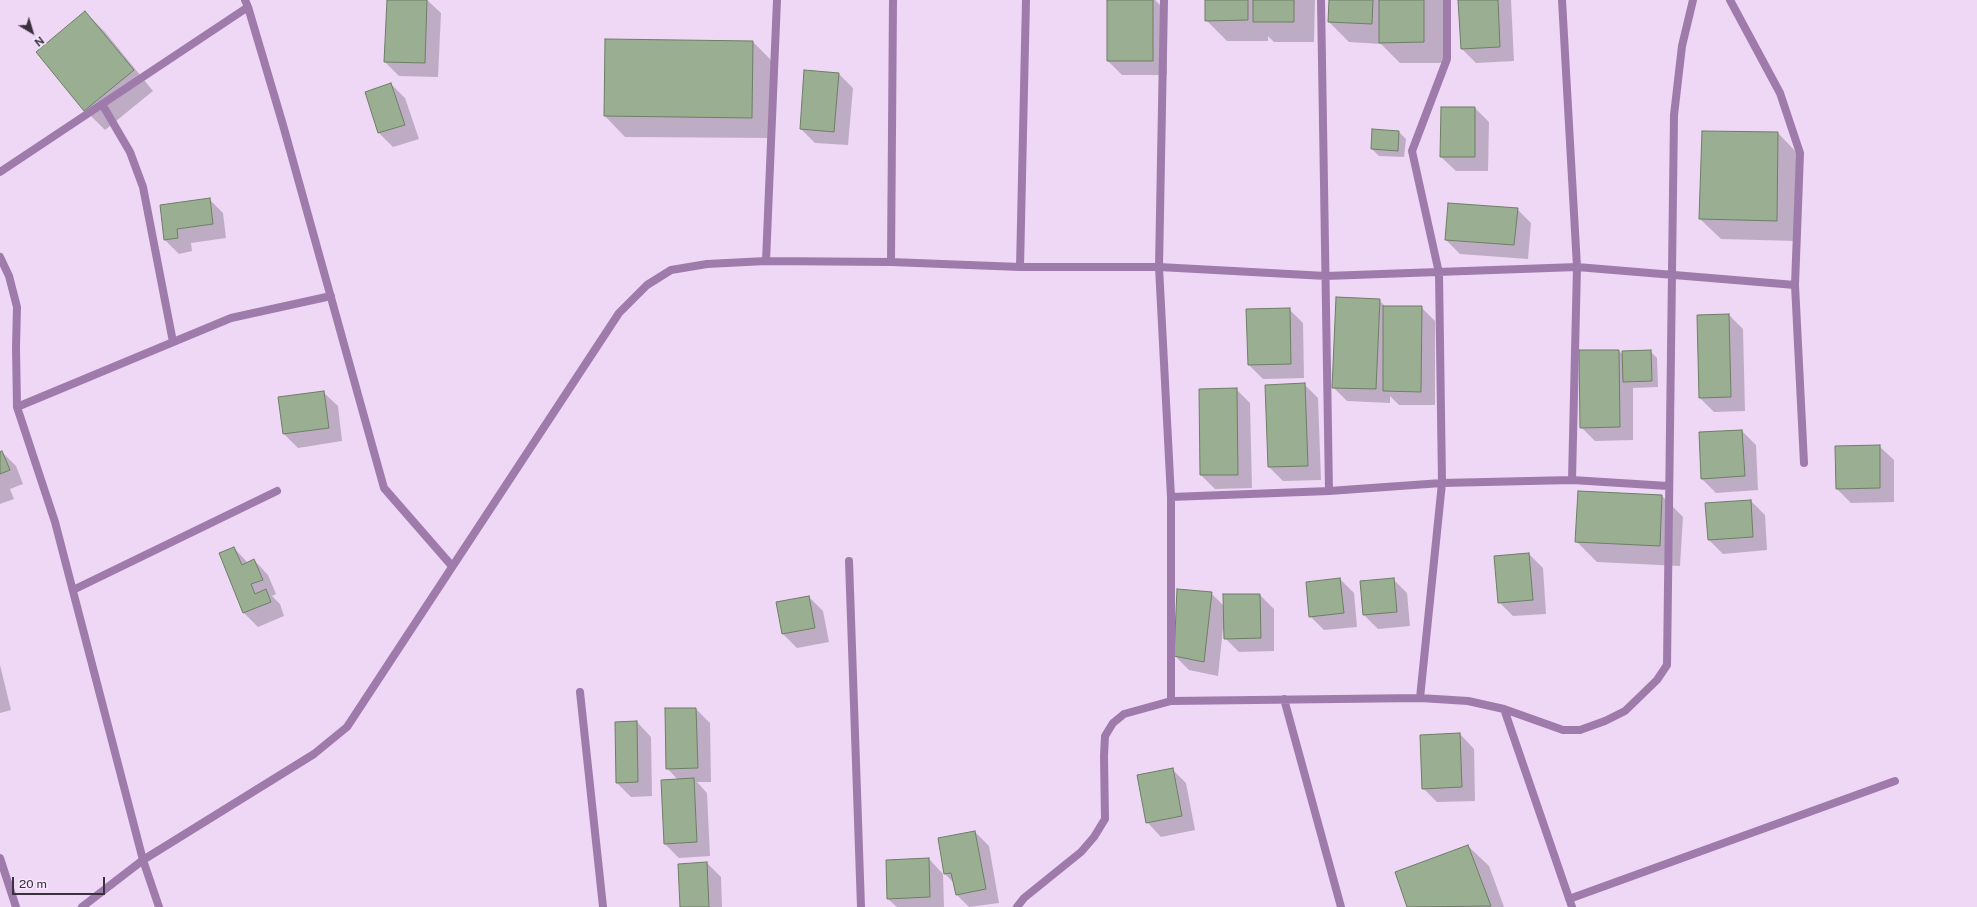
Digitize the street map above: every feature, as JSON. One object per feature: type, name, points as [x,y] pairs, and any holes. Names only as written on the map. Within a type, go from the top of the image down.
[{"type":"street","points":[[766,261],[777,0]]},
{"type":"street","points":[[891,262],[893,0]]},
{"type":"street","points":[[1020,267],[1026,0]]},
{"type":"street","points":[[1164,0],[1158,267],[1171,497],[1171,700]]},
{"type":"street","points":[[1321,0],[1329,491]]},
{"type":"street","points":[[1420,698],[1442,483],[1439,273],[1412,151],[1447,59],[1447,0]]},
{"type":"street","points":[[1562,0],[1577,267],[1572,480]]},
{"type":"street","points":[[1017,907],[1024,898],[1081,852],[1094,837],[1105,819],[1105,736],[1113,722],[1124,714],[1171,700],[1420,698],[1468,701],[1504,709],[1563,730],[1580,730],[1605,721],[1625,711],[1657,680],[1667,665],[1668,486],[1673,276],[1674,115],[1682,46],[1693,0]]},
{"type":"street","points":[[1730,0],[1780,93],[1800,153],[1795,285],[1804,463]]},
{"type":"street","points":[[0,172],[102,104],[247,3],[384,488],[452,566]]},
{"type":"street","points":[[102,104],[130,152],[143,186],[173,342]]},
{"type":"street","points":[[0,257],[9,276],[17,307],[17,407],[55,522],[143,860],[159,907]]},
{"type":"street","points":[[82,907],[143,860],[314,754],[347,727],[619,312],[646,285],[671,270],[707,264],[766,261],[891,262],[1020,267],[1158,267],[1326,276],[1577,267],[1795,285]]},
{"type":"street","points":[[17,407],[231,318],[331,296]]},
{"type":"street","points":[[1171,497],[1329,491],[1442,483],[1572,480],[1668,486]]},
{"type":"street","points":[[73,590],[277,491]]},
{"type":"street","points":[[849,561],[861,907]]},
{"type":"street","points":[[580,692],[603,907]]},
{"type":"street","points":[[1284,699],[1341,907]]},
{"type":"street","points":[[1504,709],[1572,907]]},
{"type":"street","points":[[1569,899],[1895,781]]},
{"type":"street","points":[[0,858],[16,907]]},
{"type":"building","points":[[387,0],[427,0],[425,63],[384,62]]},
{"type":"building","points":[[1107,0],[1153,0],[1153,61],[1107,61]]},
{"type":"building","points":[[1205,0],[1248,0],[1248,20],[1205,21]]},
{"type":"building","points":[[1253,0],[1294,0],[1294,22],[1253,22]]},
{"type":"building","points":[[1329,0],[1373,0],[1372,24],[1328,22]]},
{"type":"building","points":[[1379,0],[1424,0],[1424,42],[1379,43]]},
{"type":"building","points":[[1458,0],[1498,0],[1500,47],[1461,49]]},
{"type":"building","points":[[85,11],[134,70],[84,111],[36,52]]},
{"type":"building","points":[[605,39],[753,41],[752,118],[604,116]]},
{"type":"building","points":[[804,70],[839,73],[834,132],[800,129]]},
{"type":"building","points":[[391,83],[405,125],[378,133],[365,92]]},
{"type":"building","points":[[1441,107],[1475,107],[1475,157],[1440,157]]},
{"type":"building","points":[[1372,129],[1399,131],[1398,151],[1371,149]]},
{"type":"building","points":[[1702,131],[1778,132],[1777,221],[1699,219]]},
{"type":"building","points":[[210,198],[213,224],[177,229],[178,238],[164,240],[160,205]]},
{"type":"building","points":[[1448,203],[1518,208],[1514,245],[1445,240]]},
{"type":"building","points":[[1336,297],[1380,299],[1376,389],[1332,388]]},
{"type":"building","points":[[1383,306],[1422,306],[1421,392],[1383,391]]},
{"type":"building","points":[[1290,308],[1291,364],[1248,365],[1246,309]]},
{"type":"building","points":[[1729,314],[1731,397],[1699,398],[1697,315]]},
{"type":"building","points":[[1579,350],[1619,350],[1620,427],[1580,428]]},
{"type":"building","points":[[1651,350],[1652,381],[1623,382],[1622,351]]},
{"type":"building","points":[[1305,383],[1308,466],[1268,467],[1265,385]]},
{"type":"building","points":[[1237,388],[1238,475],[1200,475],[1199,389]]},
{"type":"building","points":[[324,391],[329,428],[283,434],[278,397]]},
{"type":"building","points":[[1742,430],[1745,476],[1701,479],[1699,432]]},
{"type":"building","points":[[1880,445],[1880,488],[1836,489],[1835,446]]},
{"type":"building","points":[[2,451],[10,470],[0,474],[0,452]]},
{"type":"building","points":[[1578,491],[1662,495],[1660,546],[1575,542]]},
{"type":"building","points":[[1751,500],[1753,537],[1708,540],[1705,503]]},
{"type":"building","points":[[234,547],[242,565],[254,559],[263,580],[251,584],[255,594],[266,589],[271,602],[243,613],[219,553]]},
{"type":"building","points":[[1529,553],[1533,600],[1498,603],[1494,556]]},
{"type":"building","points":[[1340,578],[1344,613],[1309,617],[1306,582]]},
{"type":"building","points":[[1394,578],[1397,612],[1363,615],[1360,581]]},
{"type":"building","points":[[1177,589],[1212,592],[1204,662],[1174,656]]},
{"type":"building","points":[[1223,594],[1260,594],[1261,638],[1224,639]]},
{"type":"building","points":[[809,596],[815,628],[782,634],[776,602]]},
{"type":"building","points":[[665,708],[696,708],[698,768],[666,769]]},
{"type":"building","points":[[637,721],[638,782],[616,783],[615,722]]},
{"type":"building","points":[[1460,733],[1462,787],[1422,789],[1420,735]]},
{"type":"building","points":[[1173,768],[1182,816],[1146,823],[1137,775]]},
{"type":"building","points":[[694,778],[697,842],[664,844],[661,780]]},
{"type":"building","points":[[975,831],[986,889],[956,895],[951,873],[944,874],[938,838]]},
{"type":"building","points":[[1468,845],[1491,906],[1407,907],[1395,872]]},
{"type":"building","points":[[929,858],[930,897],[887,899],[886,860]]},
{"type":"building","points":[[707,862],[709,907],[680,907],[678,864]]}]
